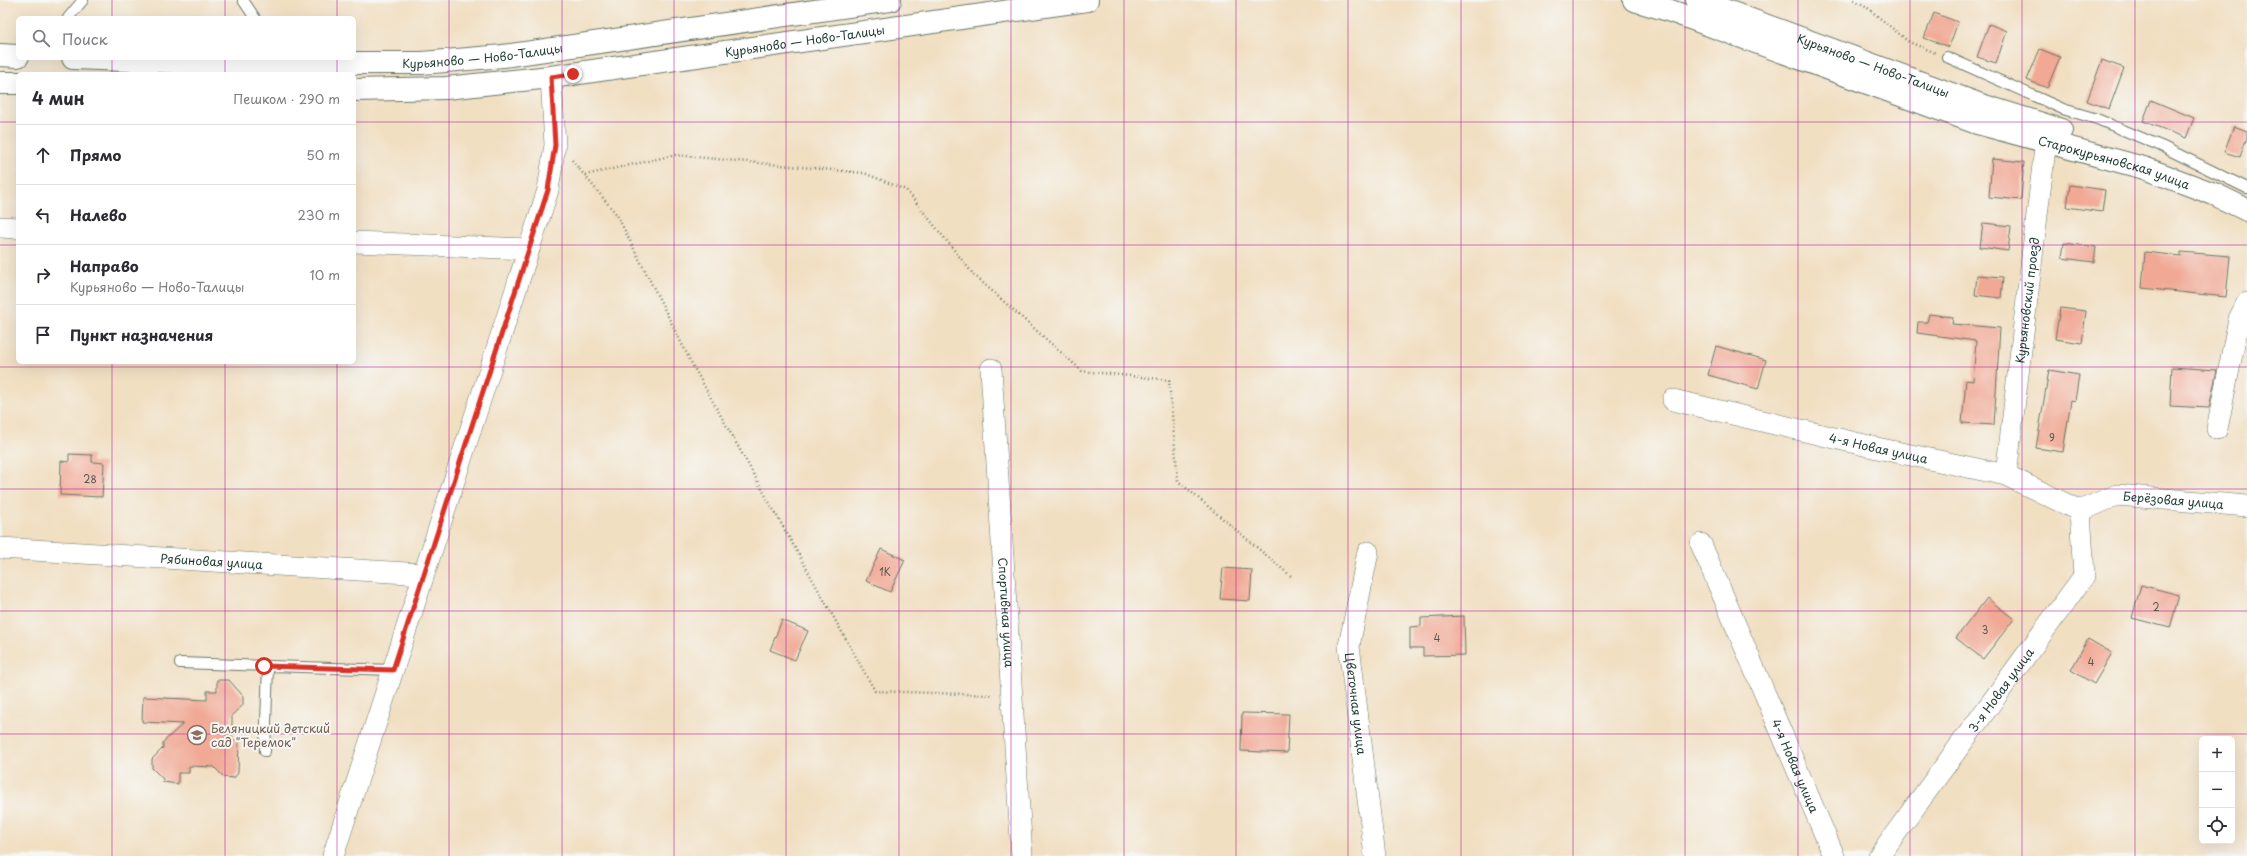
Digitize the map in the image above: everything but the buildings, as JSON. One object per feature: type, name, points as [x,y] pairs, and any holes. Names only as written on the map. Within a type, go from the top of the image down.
[{"type":"main road","name":"Курьяново — Ново-Талицы","points":[[125,60],[202,63],[286,61],[422,62],[503,56],[890,0]]},
{"type":"main road","name":"Курьяново — Ново-Талицы","points":[[356,90],[446,88],[551,77],[1087,0]]},
{"type":"main road","name":"Курьяново — Ново-Талицы","points":[[1634,0],[1674,12],[1977,123]]},
{"type":"main road","name":"Курьяново — Ново-Талицы","points":[[1697,0],[1982,105],[2048,134]]},
{"type":"main road","points":[[0,55],[16,56]]},
{"type":"main road","points":[[0,83],[16,83]]},
{"type":"main road","name":"Старокурьяновская улица","points":[[1977,123],[2048,134],[2144,155],[2217,187],[2247,205]]},
{"type":"main road","name":"Старокурьяновская улица","points":[[2048,134],[2214,194],[2247,210]]},
{"type":"street","points":[[333,856],[548,190],[555,145],[551,77]]},
{"type":"street","name":"Курьяновский проезд","points":[[2006,475],[2048,134]]},
{"type":"street","points":[[0,227],[16,228]]},
{"type":"street","points":[[356,242],[529,250]]},
{"type":"street","points":[[2217,429],[2239,319],[2247,303]]},
{"type":"street","name":"Спортивная улица","points":[[992,369],[1022,856]]},
{"type":"street","name":"4-я Новая улица","points":[[1673,400],[1877,448],[2006,475],[2080,511]]},
{"type":"street","name":"Берёзовая улица","points":[[2080,511],[2117,495],[2247,506]]},
{"type":"street","name":"3-я Новая улица","points":[[1879,856],[2084,576],[2080,511]]},
{"type":"street","name":"4-я Новая улица","points":[[1701,544],[1834,856]]},
{"type":"street","name":"Рябиновая улица","points":[[0,548],[423,574]]},
{"type":"street","name":"Цветочная улица","points":[[1368,552],[1348,646],[1375,856]]},
{"type":"lane","points":[[70,16],[83,0]]},
{"type":"lane","points":[[243,0],[254,16]]},
{"type":"lane","points":[[1947,57],[2063,109],[2097,119],[2161,146],[2247,188]]},
{"type":"lane","points":[[180,663],[393,670]]},
{"type":"lane","points":[[265,751],[268,666]]},
{"type":"path","points":[[1854,0],[1864,4],[1909,42],[1947,57]]},
{"type":"path","points":[[585,175],[675,154],[864,174],[906,190],[974,275],[1082,371],[1168,380],[1178,481],[1292,576]]},
{"type":"path","points":[[571,159],[617,215],[693,366],[875,691],[1012,696]]},
{"type":"place","name":"Беляницкий детский сад \"Теремок\"","points":[[197,735]]},
{"type":"route","points":[[264,666],[393,670],[548,190],[555,145],[551,77],[573,74]]}]
